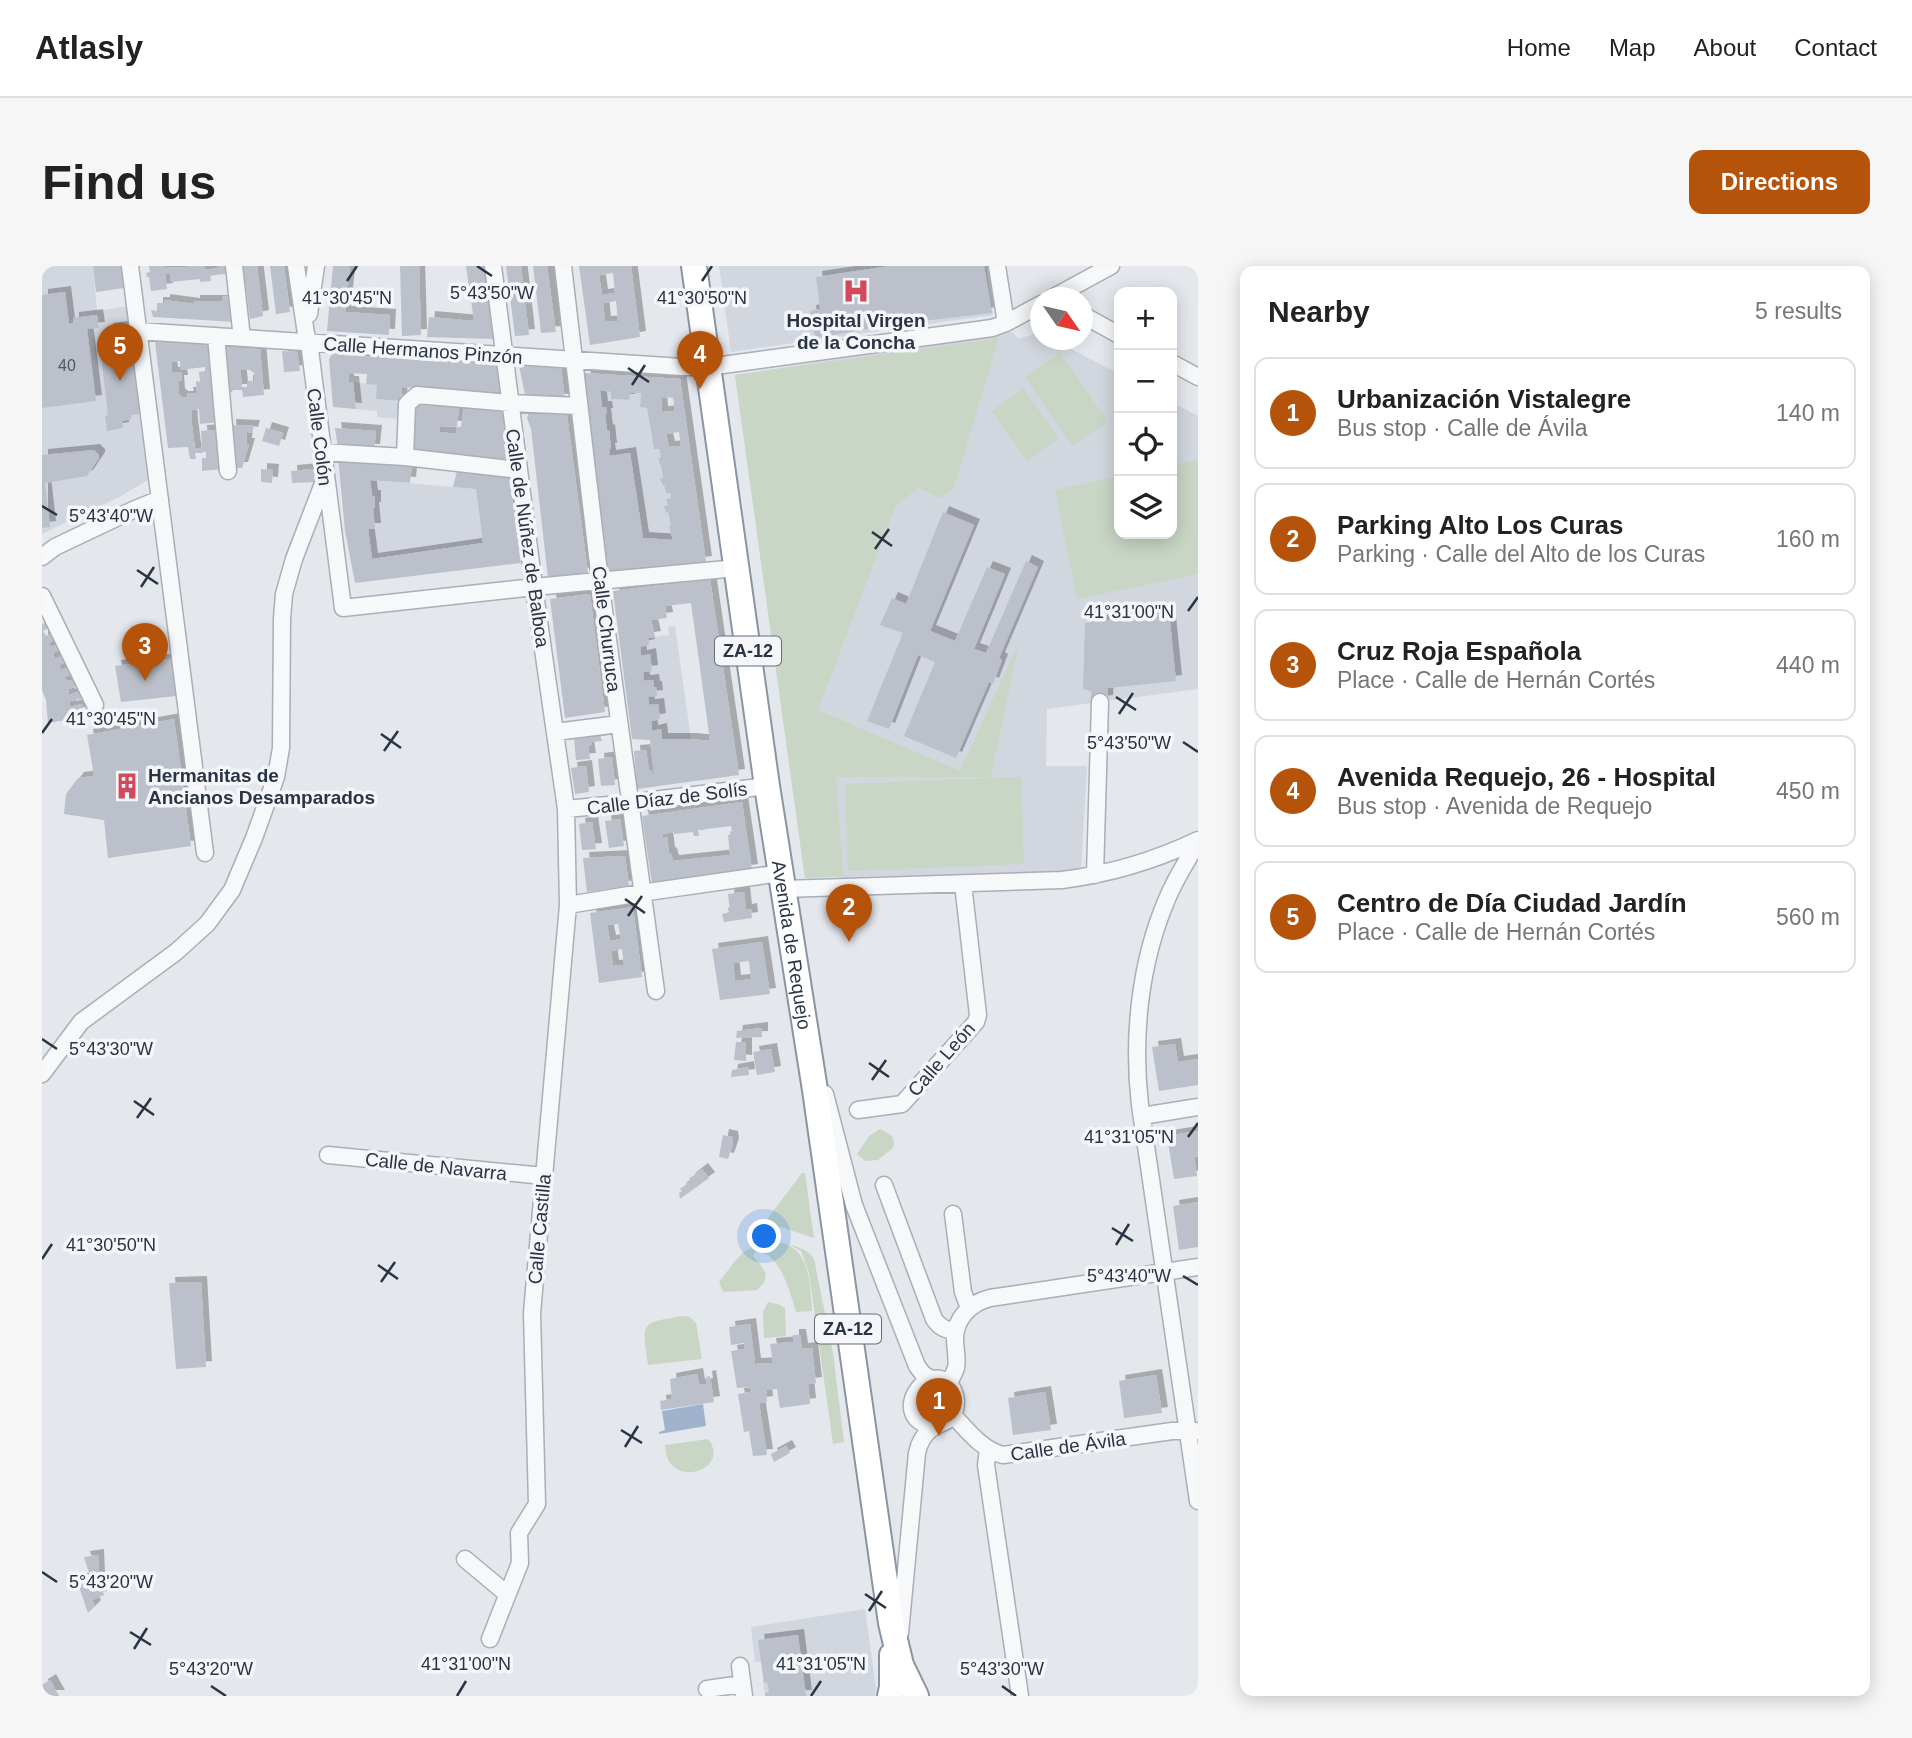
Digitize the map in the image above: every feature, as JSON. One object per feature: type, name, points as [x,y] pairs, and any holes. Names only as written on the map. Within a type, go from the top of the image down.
[{"type":"highway","name":"Avenida de Requejo","points":[[694,266],[767,786],[891,1623],[897,1652],[916,1696]]},
{"type":"highway","name":"Avenida de Requejo","points":[[890,1696],[891,1623]]},
{"type":"street","points":[[130,266],[205,852]]},
{"type":"street","points":[[234,266],[243,338]]},
{"type":"street","name":"Calle Colón","points":[[296,266],[343,608],[534,587]]},
{"type":"street","points":[[307,338],[316,266]]},
{"type":"street","name":"Calle de Núñez de Balboa","points":[[494,266],[534,587],[566,809]]},
{"type":"street","name":"Calle Churruca","points":[[563,266],[600,582],[656,991]]},
{"type":"street","points":[[997,266],[1006,323]]},
{"type":"street","points":[[1072,287],[1111,266]]},
{"type":"street","name":"Calle Hermanos Pinzón","points":[[138,331],[243,338],[307,338],[504,355],[708,368],[992,328],[1030,310]]},
{"type":"street","points":[[1093,321],[1114,332]]},
{"type":"street","points":[[216,336],[228,471]]},
{"type":"street","points":[[1177,366],[1198,377]]},
{"type":"street","points":[[405,457],[407,404],[416,395],[579,406]]},
{"type":"street","points":[[322,452],[405,457],[519,470]]},
{"type":"street","points":[[46,1069],[81,1021],[176,953],[207,924],[232,890],[276,777],[281,748],[282,619],[285,594],[294,559],[325,479]]},
{"type":"street","points":[[42,557],[55,547],[160,499]]},
{"type":"street","points":[[534,587],[737,568]]},
{"type":"street","points":[[42,596],[95,705]]},
{"type":"street","points":[[1095,875],[1100,702]]},
{"type":"street","points":[[555,732],[619,724]]},
{"type":"street","name":"Calle Díaz de Solís","points":[[566,809],[767,786]]},
{"type":"street","name":"Calle Castilla","points":[[489,1639],[520,1563],[519,1533],[537,1504],[532,1313],[568,905],[566,809]]},
{"type":"street","points":[[568,905],[641,893],[782,881],[962,884],[1044,882],[1095,875],[1155,858],[1198,841]]},
{"type":"street","points":[[1198,841],[1174,883],[1155,934],[1141,1003],[1137,1065],[1165,1272],[1193,1431],[1198,1501]]},
{"type":"street","points":[[1155,858],[1173,868],[1174,883]]},
{"type":"street","name":"Calle León","points":[[858,1110],[902,1104],[976,1022],[978,1015],[962,884]]},
{"type":"street","points":[[806,1036],[859,1220],[917,1366],[923,1374],[940,1382],[956,1398],[953,1415],[924,1436],[916,1453],[897,1652]]},
{"type":"street","points":[[42,1048],[46,1069]]},
{"type":"street","points":[[1142,1116],[1198,1107]]},
{"type":"street","name":"Calle de Navarra","points":[[328,1155],[544,1176]]},
{"type":"street","points":[[884,1185],[934,1319],[944,1329],[956,1331]]},
{"type":"street","points":[[953,1214],[962,1284],[970,1308]]},
{"type":"street","points":[[937,1426],[921,1421],[915,1414],[912,1406],[913,1395],[926,1382],[940,1382],[956,1365],[956,1331],[963,1316],[980,1301],[1198,1267]]},
{"type":"street","name":"Calle de Ávila","points":[[953,1415],[988,1449],[1008,1455],[1172,1431],[1193,1431]]},
{"type":"street","points":[[988,1449],[986,1465],[1020,1696]]},
{"type":"street","points":[[465,1559],[508,1594]]},
{"type":"street","points":[[707,1689],[743,1690],[740,1667]]},
{"type":"shaded area","points":[[42,266],[93,266],[97,311],[128,306],[148,480],[42,534]]},
{"type":"shaded area","name":"Hospital Virgen de la Concha","points":[[719,266],[986,266],[993,315],[731,352]]},
{"type":"shaded area","points":[[1012,332],[1019,339],[1030,335],[1030,350],[1073,350],[1114,371],[1114,539],[1177,539],[1177,405],[1198,416],[1198,689],[1047,709],[1046,766],[1087,766],[1081,872],[805,878],[735,375]]},
{"type":"shaded area","points":[[353,382],[377,385],[377,399],[401,401],[398,419],[377,417],[377,411],[356,409]]},
{"type":"shaded area","points":[[600,390],[611,392],[611,399],[628,400],[630,393],[641,393],[640,407],[647,408],[654,449],[659,449],[661,457],[658,458],[663,478],[660,479],[661,485],[664,485],[666,493],[670,493],[671,498],[667,499],[668,505],[665,506],[673,540],[643,538],[630,453],[610,456],[607,413],[606,407],[602,407]]},
{"type":"shaded area","points":[[370,480],[476,489],[483,543],[372,559],[368,529],[375,528],[375,508]]},
{"type":"shaded area","points":[[675,626],[691,739],[662,739],[661,729],[652,731],[651,721],[660,719],[658,704],[649,705],[648,697],[654,687],[653,680],[644,681],[643,672],[652,670],[650,655],[641,656],[640,647],[648,645],[648,638],[669,635],[668,627]]},
{"type":"shaded area","points":[[865,1609],[875,1696],[765,1696],[761,1662],[755,1662],[751,1627]]},
{"type":"green space","points":[[999,338],[954,488],[941,498],[919,488],[896,505],[818,710],[960,771],[1019,642],[991,777],[836,777],[843,876],[805,878],[735,375]]},
{"type":"green space","points":[[1060,352],[1108,422],[1072,446],[1025,377]]},
{"type":"green space","points":[[1023,388],[1059,438],[1027,461],[992,411]]},
{"type":"green space","points":[[1198,460],[1198,574],[1077,599],[1055,490],[1114,477],[1114,539],[1177,539],[1177,464]]},
{"type":"green space","points":[[1021,777],[1024,864],[848,871],[845,784]]},
{"type":"green space","points":[[880,1129],[891,1136],[894,1141],[893,1148],[878,1160],[865,1161],[857,1154],[869,1136]]},
{"type":"green space","points":[[802,1173],[805,1173],[814,1238],[781,1227],[762,1229],[762,1226]]},
{"type":"green space","points":[[771,1241],[785,1244],[801,1256],[810,1283],[812,1311],[796,1312],[778,1265],[767,1255],[756,1251],[753,1256],[766,1274],[764,1283],[757,1290],[723,1292],[719,1282],[735,1261],[753,1246]]},
{"type":"green space","points":[[788,1244],[806,1251],[814,1259],[833,1353],[844,1442],[833,1444],[809,1273],[801,1251]]},
{"type":"green space","points":[[768,1302],[785,1308],[786,1336],[764,1338],[763,1312]]},
{"type":"green space","points":[[690,1317],[696,1323],[702,1359],[648,1365],[645,1340],[647,1327],[651,1323]]},
{"type":"green space","points":[[708,1439],[713,1450],[712,1460],[706,1467],[686,1472],[676,1468],[668,1460],[665,1445]]},
{"type":"water","points":[[703,1404],[706,1426],[659,1434],[665,1430],[662,1411]]},
{"type":"building","points":[[93,266],[121,266],[124,288],[96,292]]},
{"type":"building","points":[[149,266],[205,266],[205,270],[227,266],[228,274],[210,275],[211,281],[200,282],[200,279],[171,282],[170,274],[165,274],[167,289],[151,291],[146,273],[150,272]]},
{"type":"building","points":[[243,266],[257,266],[263,316],[250,319]]},
{"type":"building","points":[[270,266],[284,266],[290,312],[276,314]]},
{"type":"building","points":[[333,266],[350,266],[345,312],[390,315],[389,335],[327,331]]},
{"type":"building","points":[[400,266],[419,266],[421,335],[402,336]]},
{"type":"building","points":[[466,266],[486,266],[495,337],[427,337],[429,317],[474,321]]},
{"type":"building","points":[[506,266],[521,266],[529,335],[515,336]]},
{"type":"building","points":[[533,266],[547,266],[556,332],[541,333]]},
{"type":"building","points":[[579,266],[631,266],[640,337],[590,345]],"holes":[[[613,273],[615,293],[602,295],[599,275]],[[616,301],[618,321],[605,322],[603,303]]]},
{"type":"building","points":[[890,266],[984,266],[992,313],[815,338],[810,311],[820,309],[816,277]]},
{"type":"building","points":[[65,292],[69,324],[73,323],[73,318],[97,315],[99,328],[87,329],[96,401],[42,408],[42,295]]},
{"type":"building","points":[[222,296],[231,297],[235,322],[153,317],[151,310],[157,311],[157,303],[164,303],[164,300],[194,304],[194,301],[222,301]]},
{"type":"building","points":[[129,326],[140,414],[131,415],[131,419],[122,421],[123,428],[107,431],[105,416],[108,415],[100,347],[108,346],[107,329]]},
{"type":"building","points":[[155,342],[212,345],[219,422],[200,424],[199,409],[191,410],[192,425],[195,449],[202,448],[201,431],[216,430],[216,437],[220,436],[222,469],[202,471],[202,458],[206,458],[206,452],[195,453],[196,459],[190,459],[188,447],[168,448]],"holes":[[[180,361],[180,370],[205,367],[205,371],[199,372],[200,382],[196,381],[197,393],[187,393],[188,397],[179,394],[178,381],[182,381],[181,372],[172,373],[171,362]]]},
{"type":"building","points":[[223,347],[260,349],[264,395],[243,397],[242,390],[227,391]],"holes":[[[240,369],[254,373],[254,381],[247,381],[247,387],[242,387]]]},
{"type":"building","points":[[282,351],[297,352],[300,371],[284,372]]},
{"type":"building","points":[[332,354],[499,364],[500,395],[429,387],[402,387],[401,401],[376,399],[377,385],[366,384],[367,374],[349,373],[348,382],[353,382],[356,409],[333,407],[329,359]]},
{"type":"building","points":[[519,366],[561,368],[565,400],[526,399]]},
{"type":"building","points":[[584,373],[680,379],[706,562],[608,574]],"holes":[[[600,390],[611,392],[611,399],[629,400],[630,393],[641,393],[640,407],[647,408],[654,449],[659,449],[661,457],[658,458],[663,478],[660,479],[666,493],[670,493],[671,498],[666,499],[668,505],[664,506],[666,513],[668,512],[673,540],[643,538],[630,453],[610,456],[606,407],[602,407]],[[661,398],[673,398],[675,411],[662,412]],[[679,432],[681,446],[669,447],[666,434]]]},
{"type":"building","points":[[421,403],[459,405],[457,427],[461,427],[464,406],[506,408],[512,462],[411,453],[415,407]],"holes":[[[440,426],[457,427],[456,434],[439,432]]]},
{"type":"building","points":[[528,404],[566,408],[588,573],[548,578],[531,429],[527,418]]},
{"type":"building","points":[[230,425],[254,426],[252,433],[247,432],[246,444],[249,444],[242,468],[233,468]]},
{"type":"building","points":[[266,428],[283,433],[279,446],[262,441]]},
{"type":"building","points":[[335,428],[376,431],[374,450],[338,448]]},
{"type":"building","points":[[94,450],[99,458],[87,476],[45,483],[50,527],[42,528],[42,455]]},
{"type":"building","points":[[338,457],[412,464],[410,483],[370,480],[372,496],[375,496],[375,529],[368,529],[372,559],[483,543],[476,489],[453,487],[458,467],[509,472],[521,563],[355,583],[345,531]]},
{"type":"building","points":[[261,469],[273,470],[272,483],[261,482]]},
{"type":"building","points":[[313,469],[315,482],[292,483],[291,471]]},
{"type":"building","points":[[943,512],[974,525],[930,631],[955,641],[987,567],[1005,574],[974,649],[986,653],[1026,561],[1038,567],[999,658],[1002,660],[993,684],[989,682],[956,758],[904,736],[935,662],[918,655],[889,729],[867,721],[903,633],[880,625],[892,598],[906,604]]},
{"type":"building","points":[[710,579],[739,775],[637,789],[634,751],[646,750],[649,771],[654,773],[650,740],[632,739],[613,591]],"holes":[[[691,603],[710,741],[662,739],[661,729],[652,731],[651,721],[660,719],[658,704],[649,705],[648,697],[657,696],[656,687],[653,680],[644,681],[643,672],[652,671],[650,654],[641,656],[640,647],[649,645],[648,638],[655,637],[651,620],[667,618],[665,606]]]},
{"type":"building","points":[[590,594],[605,712],[565,718],[550,599]]},
{"type":"building","points":[[1169,612],[1176,681],[1108,688],[1107,701],[1091,703],[1091,691],[1083,689],[1085,623]]},
{"type":"building","points":[[51,620],[53,626],[43,631],[46,636],[56,631],[59,637],[49,643],[51,647],[61,642],[64,648],[53,653],[55,659],[67,654],[70,660],[59,665],[61,670],[72,666],[76,673],[64,677],[67,681],[78,679],[79,686],[68,689],[69,695],[80,691],[81,699],[70,701],[70,707],[82,704],[83,712],[72,714],[72,719],[48,723],[46,700],[42,690],[42,624]]},
{"type":"building","points":[[170,659],[176,696],[121,702],[115,666]]},
{"type":"building","name":"Hermanitas de Ancianos Desamparados","points":[[174,719],[191,846],[108,858],[104,820],[64,814],[66,794],[78,778],[94,776],[87,735]]},
{"type":"building","points":[[600,734],[602,741],[592,742],[588,746],[590,759],[576,760],[574,738]]},
{"type":"building","points":[[612,757],[615,785],[601,786],[598,759]]},
{"type":"building","points":[[586,766],[589,792],[575,794],[571,768]]},
{"type":"building","points":[[742,802],[752,870],[652,884],[642,816]],"holes":[[[731,826],[732,832],[728,835],[730,855],[673,861],[667,837],[663,837],[663,834],[674,832],[693,832],[694,836],[699,836],[698,830]]]},
{"type":"building","points":[[620,819],[624,846],[609,848],[605,821]]},
{"type":"building","points":[[592,822],[596,849],[582,850],[579,824]]},
{"type":"building","points":[[625,856],[629,886],[587,892],[583,858]]},
{"type":"building","points":[[744,892],[746,910],[751,909],[752,918],[724,922],[722,914],[730,912],[728,894]]},
{"type":"building","points":[[633,907],[642,977],[599,983],[590,913]],"holes":[[[618,924],[621,939],[610,941],[607,925]],[[622,949],[624,965],[613,966],[611,951]]]},
{"type":"building","points":[[762,942],[770,994],[720,1000],[712,949]],"holes":[[[749,961],[751,979],[735,981],[733,963]]]},
{"type":"building","points":[[762,1028],[762,1037],[736,1038],[737,1031]]},
{"type":"building","points":[[736,1042],[746,1042],[746,1061],[734,1060]]},
{"type":"building","points":[[1175,1044],[1178,1062],[1198,1059],[1198,1085],[1159,1091],[1152,1047]]},
{"type":"building","points":[[771,1049],[775,1072],[757,1075],[753,1052]]},
{"type":"building","points":[[748,1067],[749,1075],[731,1077],[732,1070]]},
{"type":"building","points":[[1198,1131],[1198,1156],[1194,1157],[1197,1176],[1174,1179],[1167,1136]]},
{"type":"building","points":[[723,1135],[732,1137],[733,1144],[728,1159],[719,1157]]},
{"type":"building","points":[[702,1169],[709,1178],[680,1199],[680,1189]]},
{"type":"building","points":[[1198,1202],[1198,1247],[1179,1250],[1173,1206]]},
{"type":"building","points":[[201,1282],[206,1367],[176,1369],[169,1283]]},
{"type":"building","points":[[750,1324],[755,1364],[773,1363],[770,1344],[793,1342],[793,1335],[800,1335],[802,1349],[812,1348],[816,1383],[808,1384],[810,1404],[780,1408],[777,1389],[766,1390],[767,1402],[759,1403],[767,1455],[753,1456],[749,1431],[744,1432],[738,1394],[750,1392],[750,1387],[737,1388],[731,1351],[745,1349],[744,1343],[731,1345],[729,1327]]},
{"type":"building","points":[[697,1374],[699,1385],[707,1384],[706,1377],[710,1376],[714,1402],[661,1410],[660,1401],[672,1399],[670,1379]]},
{"type":"building","points":[[1156,1375],[1162,1413],[1124,1418],[1119,1381]]},
{"type":"building","points":[[1045,1392],[1051,1430],[1013,1435],[1008,1398]]},
{"type":"building","points":[[786,1446],[790,1453],[774,1462],[771,1454]]},
{"type":"building","points":[[98,1555],[99,1580],[104,1595],[92,1600],[95,1606],[88,1613],[77,1581],[90,1576],[84,1557]]},
{"type":"building","points":[[798,1635],[806,1696],[765,1696],[765,1693],[769,1692],[767,1682],[764,1683],[758,1640]]},
{"type":"building","points":[[50,1680],[59,1696],[42,1696],[42,1685]]},
{"type":"place","name":"Hospital Virgen de la Concha","points":[[856,291]]},
{"type":"place","name":"Centro de Día Ciudad Jardín","points":[[120,381]]},
{"type":"place","name":"Avenida Requejo, 26 - Hospital","points":[[700,389]]},
{"type":"place","name":"Cruz Roja Española","points":[[145,681]]},
{"type":"place","name":"Hermanitas de Ancianos Desamparados","points":[[127,786]]},
{"type":"place","name":"Parking Alto Los Curas","points":[[849,942]]},
{"type":"place","name":"Urbanización Vistalegre","points":[[939,1436]]}]
